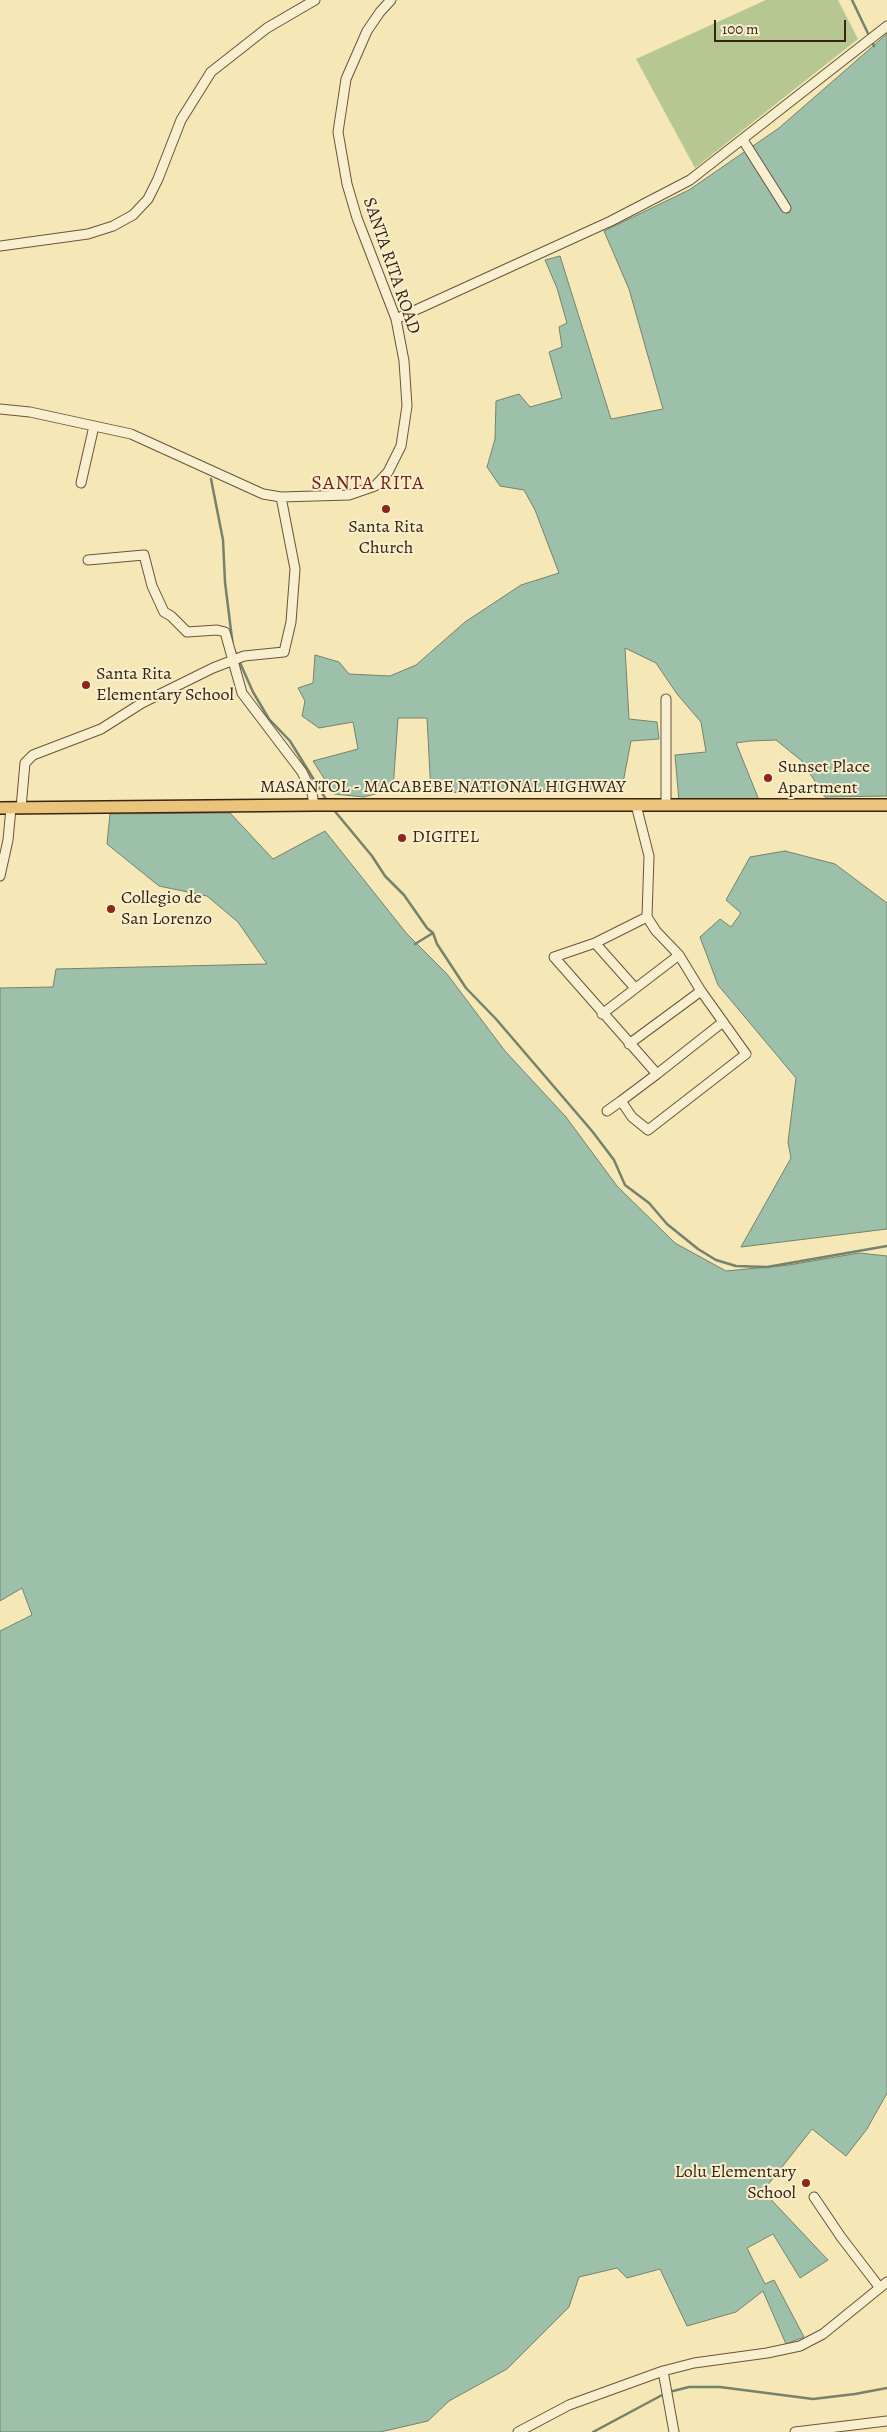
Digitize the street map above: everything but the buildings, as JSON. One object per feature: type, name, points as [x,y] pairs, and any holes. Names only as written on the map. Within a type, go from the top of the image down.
[{"type":"main road","name":"MASANTOL - MACABEBE NATIONAL HIGHWAY","points":[[11,808],[316,805],[887,805]]},
{"type":"street","points":[[0,246],[88,234],[114,226],[133,215],[148,199],[158,179],[181,120],[211,72],[267,28],[315,0]]},
{"type":"street","name":"SANTA RITA ROAD","points":[[0,409],[30,412],[131,434],[263,494],[281,497],[349,495],[375,486],[388,472],[401,446],[407,406],[404,362],[396,319],[357,218],[347,184],[338,132],[346,79],[367,31],[380,12],[392,0]]},
{"type":"street","points":[[396,319],[659,197],[690,180],[887,26]]},
{"type":"street","points":[[743,140],[786,208]]},
{"type":"street","points":[[81,483],[94,426]]},
{"type":"street","points":[[0,876],[8,840],[11,808],[25,763],[33,755],[101,729],[142,703],[190,679],[238,659],[284,652],[290,622],[294,569],[281,497]]},
{"type":"street","points":[[88,560],[144,555],[152,586],[164,612],[171,616],[187,632],[217,630],[225,632],[238,659],[242,694],[302,772],[316,805]]},
{"type":"street","points":[[666,699],[666,805]]},
{"type":"street","points":[[621,1101],[632,1118],[648,1130],[746,1054],[701,991],[679,955],[656,931],[648,917],[649,856],[636,805]]},
{"type":"street","points":[[648,917],[595,943],[554,957],[602,1014],[657,1074]]},
{"type":"street","points":[[595,943],[635,988]]},
{"type":"street","points":[[602,1014],[679,955]]},
{"type":"street","points":[[629,1044],[701,991]]},
{"type":"street","points":[[607,1111],[723,1022]]},
{"type":"street","points":[[518,2432],[569,2405],[663,2371],[694,2363],[767,2354],[800,2346],[823,2334],[883,2285],[841,2237],[814,2197]]},
{"type":"street","points":[[663,2371],[663,2382],[674,2432]]},
{"type":"street","points":[[795,2432],[887,2421]]},
{"type":"shaded area","points":[[766,0],[838,0],[858,39],[695,168],[636,59]]},
{"type":"shaded area","points":[[887,34],[887,796],[825,797],[802,761],[776,740],[736,743],[759,800],[679,801],[675,755],[706,752],[701,722],[677,694],[656,663],[625,648],[629,719],[657,722],[659,739],[631,741],[622,788],[431,793],[427,718],[398,718],[393,789],[364,797],[334,794],[313,761],[358,749],[353,722],[319,728],[302,716],[305,701],[298,688],[313,683],[315,655],[339,662],[349,674],[390,676],[416,665],[465,622],[521,585],[559,573],[535,510],[524,490],[500,486],[487,467],[495,439],[496,401],[519,394],[530,407],[562,398],[549,352],[562,347],[559,327],[567,323],[557,288],[545,260],[560,256],[611,419],[663,409],[629,289],[604,231],[689,190],[779,128]]},
{"type":"shaded area","points":[[230,813],[273,859],[325,831],[407,934],[447,974],[505,1051],[566,1117],[617,1186],[675,1243],[726,1271],[789,1265],[859,1253],[887,1256],[887,2093],[867,2129],[846,2156],[812,2129],[763,2191],[828,2260],[800,2278],[773,2234],[747,2248],[765,2284],[774,2280],[804,2337],[786,2344],[763,2291],[736,2312],[687,2326],[660,2269],[627,2278],[617,2268],[579,2277],[569,2307],[507,2369],[449,2401],[428,2421],[380,2432],[0,2432],[0,1631],[32,1615],[22,1588],[0,1601],[0,988],[53,987],[56,969],[267,964],[238,922],[207,896],[159,886],[107,844],[110,814]]},
{"type":"shaded area","points":[[785,851],[835,864],[887,903],[887,1229],[741,1247],[791,1158],[788,1142],[796,1078],[718,985],[700,937],[720,919],[731,927],[741,913],[726,900],[750,857]]},
{"type":"waterway","points":[[852,0],[874,46]]},
{"type":"waterway","points":[[211,479],[223,540],[225,582],[233,647],[253,692],[269,719],[290,741],[327,801]]},
{"type":"waterway","points":[[333,809],[372,856],[385,876],[404,895],[427,928],[433,933],[437,944],[466,988],[496,1019],[592,1131],[614,1160],[625,1185],[649,1203],[667,1224],[698,1249],[716,1260],[736,1266],[767,1267],[887,1246]]},
{"type":"waterway","points":[[415,944],[433,933]]},
{"type":"waterway","points":[[669,2392],[689,2387],[720,2387],[813,2399],[887,2388]]},
{"type":"waterway","points":[[593,2432],[664,2394]]},
{"type":"place","name":"Santa Rita Church","points":[[386,509]]},
{"type":"place","name":"Santa Rita Elementary School","points":[[86,685]]},
{"type":"place","name":"Sunset Place Apartment","points":[[768,778]]},
{"type":"place","name":"DIGITEL","points":[[402,838]]},
{"type":"place","name":"Collegio de San Lorenzo","points":[[111,909]]},
{"type":"place","name":"Lolu Elementary School","points":[[806,2183]]},
{"type":"district","name":"SANTA RITA","points":[[368,484]]}]
